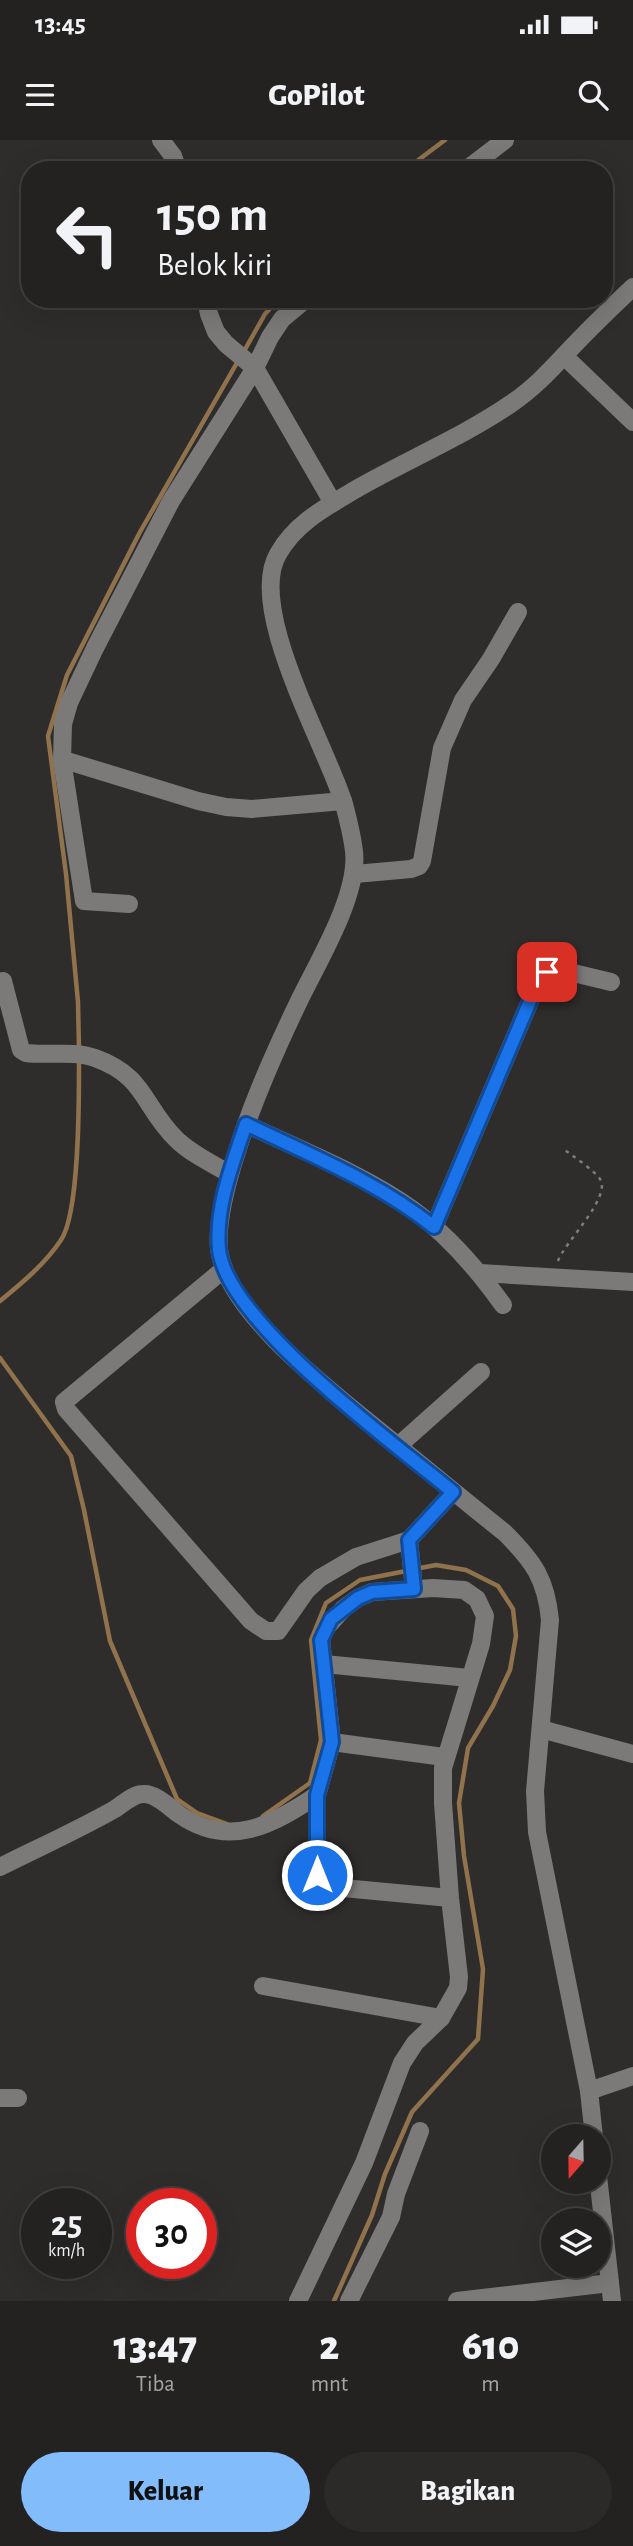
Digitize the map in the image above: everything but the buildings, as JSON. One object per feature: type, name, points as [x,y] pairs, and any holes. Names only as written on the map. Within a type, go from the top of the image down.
[{"type":"street","points":[[161,140],[175,161]]},
{"type":"street","points":[[478,161],[505,140]]},
{"type":"street","points":[[613,307],[633,287]]},
{"type":"street","points":[[209,308],[216,332],[252,365],[333,503]]},
{"type":"street","points":[[129,904],[84,901],[64,760],[63,724],[69,703],[95,648],[171,501],[277,326],[296,308]]},
{"type":"street","points":[[593,2124],[589,2091],[537,1832],[535,1791],[550,1620],[548,1596],[542,1577],[527,1555],[505,1533],[308,1372],[287,1350],[247,1306],[224,1269],[218,1232],[230,1174],[246,1124],[268,1068],[333,929],[355,874],[355,853],[343,802],[286,658],[272,611],[270,590],[276,556],[304,522],[333,503],[511,404],[549,373],[612,308]]},
{"type":"street","points":[[564,356],[633,422]]},
{"type":"street","points":[[355,874],[419,866],[442,748],[463,700],[518,612]]},
{"type":"street","points":[[64,760],[198,802],[226,807],[252,809],[343,802]]},
{"type":"street","points":[[434,1227],[536,987],[547,972],[561,970],[611,982]]},
{"type":"street","points":[[3,981],[21,1049],[33,1054],[85,1055],[115,1067],[132,1078],[162,1124],[178,1142],[230,1174]]},
{"type":"street","points":[[246,1124],[387,1193],[412,1209],[480,1273],[503,1306]]},
{"type":"street","points":[[224,1269],[64,1402],[66,1409],[251,1621],[266,1631],[278,1631],[306,1591],[320,1578],[356,1557],[410,1543],[453,1492]]},
{"type":"street","points":[[480,1273],[633,1282]]},
{"type":"street","points":[[398,1446],[481,1372]]},
{"type":"street","points":[[410,1543],[414,1589]]},
{"type":"street","points":[[302,2300],[364,2164],[402,2063],[415,2043],[441,2018],[453,1998],[459,1977],[443,1803],[444,1757],[485,1628],[482,1606],[464,1590],[372,1592],[358,1598],[331,1619],[321,1640],[332,1742],[317,1795],[317,1881],[319,1885],[450,1898]]},
{"type":"street","points":[[324,1664],[469,1678]]},
{"type":"street","points":[[541,1730],[633,1754]]},
{"type":"street","points":[[332,1742],[444,1757]]},
{"type":"street","points":[[0,1867],[138,1795],[148,1794],[156,1798],[195,1825],[212,1831],[234,1832],[278,1819],[317,1795]]},
{"type":"street","points":[[263,1986],[441,2018]]},
{"type":"street","points":[[589,2091],[633,2076]]},
{"type":"street","points":[[349,2301],[391,2217],[396,2194],[420,2130]]},
{"type":"street","points":[[457,2301],[611,2292],[600,2194]]},
{"type":"path","points":[[554,1278],[560,1256],[585,1224],[602,1188],[600,1179],[565,1150]]},
{"type":"waterway","points":[[417,161],[445,140]]},
{"type":"waterway","points":[[243,353],[271,308]]},
{"type":"waterway","points":[[79,1049],[78,1002],[66,874],[48,736],[67,675],[140,532],[238,361]]},
{"type":"waterway","points":[[0,1301],[48,1257],[61,1240],[67,1226],[75,1180],[79,1058]]},
{"type":"waterway","points":[[0,1358],[71,1456],[110,1641],[177,1799],[197,1813],[227,1824]]},
{"type":"waterway","points":[[334,2301],[372,2215],[385,2174],[412,2112],[478,2039],[483,1969],[464,1856],[459,1803],[468,1748],[510,1670],[516,1636],[513,1609],[498,1586],[466,1570],[436,1565],[415,1569]]},
{"type":"waterway","points":[[263,1816],[310,1783],[321,1740],[311,1640],[326,1603],[360,1580],[406,1571]]},
{"type":"route","points":[[317,1875],[317,1795],[332,1742],[321,1640],[331,1619],[358,1598],[372,1592],[414,1589],[409,1540],[453,1492],[308,1372],[247,1306],[233,1287],[219,1251],[218,1232],[225,1193],[246,1124],[387,1193],[434,1227],[536,987],[547,972]]}]
